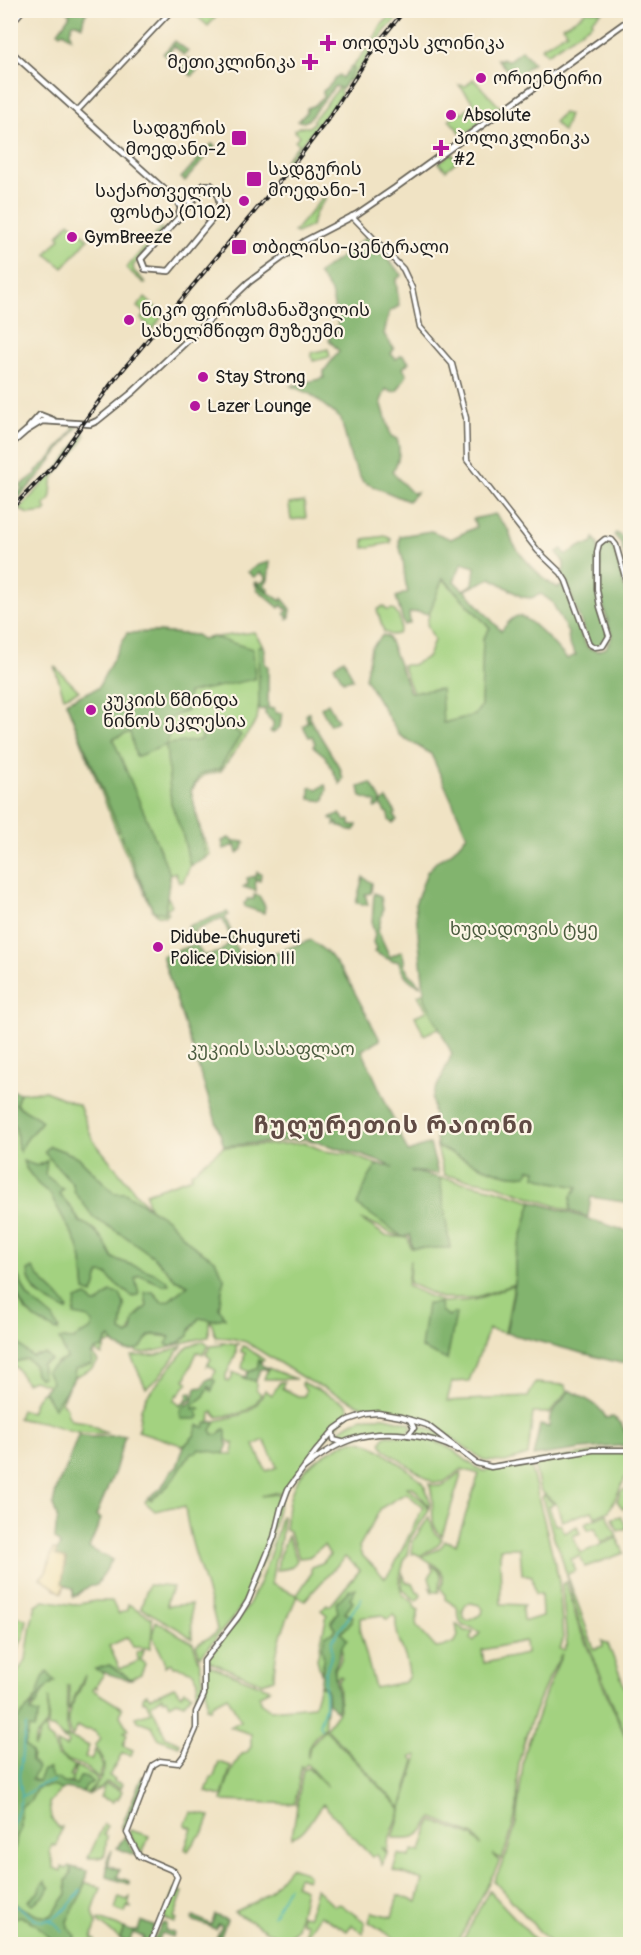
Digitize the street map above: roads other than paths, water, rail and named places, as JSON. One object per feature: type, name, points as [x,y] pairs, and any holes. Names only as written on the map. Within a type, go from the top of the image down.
[{"type":"main road","points":[[10,26],[23,10]]},
{"type":"main road","points":[[78,110],[172,10]]},
{"type":"main road","points":[[10,445],[41,418],[90,424],[97,421],[138,388],[249,282],[305,242],[352,216],[445,153],[630,20]]},
{"type":"main road","points":[[10,51],[32,72]]},
{"type":"main road","points":[[10,56],[78,110],[180,203],[181,211],[176,219]]},
{"type":"main road","points":[[207,184],[213,186],[220,203],[219,209],[169,272],[145,270],[141,259],[176,219],[202,186],[207,184]]},
{"type":"main road","points":[[180,203],[195,196]]},
{"type":"main road","points":[[352,216],[403,269],[412,288],[420,327],[447,357],[453,368],[466,418],[467,460],[538,551],[562,574],[588,644],[595,647],[603,646],[609,636],[597,589],[597,552],[599,544],[605,539],[612,540],[616,545],[630,595]]},
{"type":"main road","points":[[150,1944],[177,1877],[174,1871],[139,1856],[127,1833],[153,1765],[160,1761],[178,1763],[185,1754],[196,1729],[196,1712],[204,1695],[204,1661],[248,1601],[274,1537],[285,1496],[301,1471],[335,1429],[348,1420],[366,1414],[391,1414],[408,1418],[427,1425],[476,1463],[491,1467],[593,1450],[630,1450]]},
{"type":"main road","points":[[408,1418],[414,1428],[413,1432],[408,1435]]},
{"type":"main road","points":[[335,1429],[333,1437],[337,1442],[344,1442]]},
{"type":"main road","points":[[301,1471],[317,1458],[344,1442],[373,1433],[408,1435],[445,1444],[468,1457]]},
{"type":"waterway","points":[[321,1729],[319,1725],[325,1707],[325,1674],[332,1654],[332,1641],[362,1598]]},
{"type":"waterway","points":[[10,1836],[22,1796],[19,1776],[26,1725]]},
{"type":"waterway","points":[[23,1796],[41,1784],[54,1782]]},
{"type":"waterway","points":[[273,1916],[288,1887]]},
{"type":"waterway","points":[[10,1904],[35,1919],[49,1920],[61,1913],[81,1890]]},
{"type":"waterway","points":[[48,1919],[63,1932]]},
{"type":"railway","points":[[10,510],[53,466],[111,384],[294,164],[331,115],[376,45],[405,10]]},
{"type":"place","name":"თოდუას კლინიკა","points":[[328,43]]},
{"type":"place","name":"მეთიკლინიკა","points":[[310,62]]},
{"type":"place","name":"ორიენტირი","points":[[481,78]]},
{"type":"place","name":"Absolute","points":[[451,115]]},
{"type":"place","name":"სადგურის მოედანი-2","points":[[239,138]]},
{"type":"place","name":"პოლიკლინიკა #2","points":[[441,148]]},
{"type":"place","name":"სადგურის მოედანი-1","points":[[254,179]]},
{"type":"place","name":"საქართველოს ფოსტა (0102)","points":[[244,201]]},
{"type":"place","name":"GymBreeze","points":[[72,237]]},
{"type":"place","name":"თბილისი-ცენტრალი","points":[[239,247]]},
{"type":"place","name":"ნიკო ფიროსმანაშვილის სახელმწიფო მუზეუმი","points":[[129,320]]},
{"type":"place","name":"Stay Strong","points":[[203,377]]},
{"type":"place","name":"Lazer Lounge","points":[[195,406]]},
{"type":"place","name":"კუკიის წმინდა ნინოს ეკლესია","points":[[91,710]]},
{"type":"place","name":"Didube-Chugureti Police Division III","points":[[158,947]]},
{"type":"district","name":"ჩუღურეთის რაიონი","points":[[394,1125]]},
{"type":"park label","name":"ხუდადოვის ტყე","points":[[524,929]]},
{"type":"park label","name":"კუკიის სასაფლაო","points":[[271,1049]]}]
